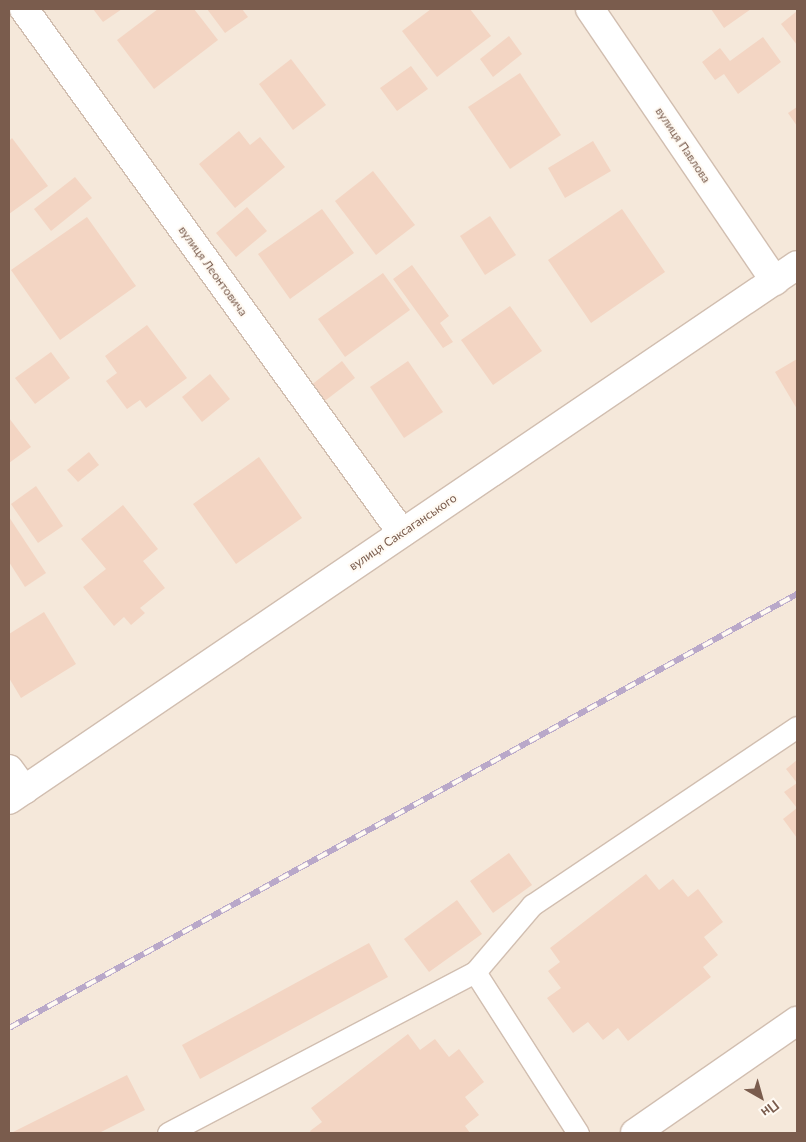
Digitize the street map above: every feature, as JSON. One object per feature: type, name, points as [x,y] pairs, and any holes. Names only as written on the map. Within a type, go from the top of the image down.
[{"type":"street","name":"вулиця Леонтовича","points":[[24,9],[402,533]]},
{"type":"street","name":"вулиця Павлова","points":[[590,9],[775,281]]},
{"type":"street","name":"вулиця Саксаганського","points":[[14,786],[402,533],[797,265]]},
{"type":"street","points":[[636,1133],[797,1021]]},
{"type":"lane","points":[[168,1133],[476,972],[532,905],[797,727]]},
{"type":"lane","points":[[476,972],[578,1133]]},
{"type":"shaded area","points":[[9,9],[797,9],[797,1133],[9,1133]]},
{"type":"building","points":[[93,9],[122,9],[103,22]]},
{"type":"building","points":[[158,9],[194,9],[218,40],[154,89],[117,40]]},
{"type":"building","points":[[207,9],[242,9],[248,17],[225,33]]},
{"type":"building","points":[[431,9],[470,9],[491,36],[437,77],[402,31]]},
{"type":"building","points":[[711,9],[751,9],[724,28]]},
{"type":"building","points":[[797,11],[797,45],[781,24]]},
{"type":"building","points":[[509,36],[522,54],[493,77],[480,59]]},
{"type":"building","points":[[763,37],[781,62],[738,94],[724,74],[715,80],[702,62],[720,48],[730,61]]},
{"type":"building","points":[[291,59],[326,105],[293,130],[259,84]]},
{"type":"building","points":[[411,66],[428,89],[397,111],[380,88]]},
{"type":"building","points":[[520,73],[561,135],[510,169],[468,107]]},
{"type":"building","points":[[797,107],[797,126],[788,113]]},
{"type":"building","points":[[239,131],[250,145],[260,137],[285,167],[235,208],[199,164]]},
{"type":"building","points":[[12,138],[48,186],[9,214],[9,141]]},
{"type":"building","points":[[593,141],[611,171],[565,198],[548,168]]},
{"type":"building","points":[[373,171],[415,225],[376,255],[335,201]]},
{"type":"building","points":[[75,177],[92,198],[51,231],[34,209]]},
{"type":"building","points":[[247,207],[267,231],[236,257],[216,233]]},
{"type":"building","points":[[322,209],[354,253],[290,299],[258,254]]},
{"type":"building","points":[[622,209],[665,272],[591,323],[548,260]]},
{"type":"building","points":[[490,216],[516,255],[485,275],[460,236]]},
{"type":"building","points":[[87,217],[136,286],[60,340],[11,270]]},
{"type":"building","points":[[412,265],[449,316],[440,323],[453,342],[443,348],[393,279]]},
{"type":"building","points":[[383,273],[410,310],[345,357],[318,319]]},
{"type":"building","points":[[510,306],[542,351],[493,385],[461,340]]},
{"type":"building","points":[[147,325],[187,378],[146,408],[140,400],[127,409],[106,381],[117,373],[105,356]]},
{"type":"building","points":[[51,352],[70,378],[35,404],[15,378]]},
{"type":"building","points":[[797,359],[797,409],[775,372]]},
{"type":"building","points":[[342,361],[355,378],[322,403],[310,386]]},
{"type":"building","points":[[408,361],[443,412],[404,438],[370,387]]},
{"type":"building","points":[[210,374],[230,399],[202,422],[182,397]]},
{"type":"building","points":[[9,418],[31,447],[9,463]]},
{"type":"building","points":[[89,452],[99,465],[78,482],[67,470]]},
{"type":"building","points":[[259,457],[302,518],[236,564],[193,504]]},
{"type":"building","points":[[36,486],[63,526],[38,543],[11,504]]},
{"type":"building","points":[[123,505],[158,549],[143,561],[165,588],[140,608],[145,613],[131,625],[124,617],[114,626],[83,587],[106,569],[81,539]]},
{"type":"building","points":[[9,517],[46,573],[25,587],[9,562]]},
{"type":"building","points":[[44,612],[76,664],[21,698],[9,678],[9,634]]},
{"type":"building","points":[[797,760],[797,783],[786,769]]},
{"type":"building","points":[[797,783],[797,808],[784,792]]},
{"type":"building","points":[[797,808],[797,838],[783,819]]},
{"type":"building","points":[[509,853],[532,885],[493,913],[470,881]]},
{"type":"building","points":[[646,874],[659,890],[673,879],[688,897],[698,889],[723,922],[704,937],[718,955],[703,967],[711,977],[628,1041],[618,1028],[603,1040],[588,1022],[573,1033],[547,998],[561,988],[548,971],[560,962],[550,948]]},
{"type":"building","points":[[457,900],[482,934],[429,972],[404,939]]},
{"type":"building","points":[[369,943],[388,977],[200,1079],[182,1045]]},
{"type":"building","points":[[408,1034],[420,1050],[435,1039],[449,1057],[459,1049],[484,1082],[465,1097],[479,1115],[465,1126],[470,1133],[311,1133],[310,1131],[322,1122],[311,1108]]},
{"type":"building","points":[[127,1075],[145,1110],[99,1133],[11,1133]]},
{"type":"railway","points":[[9,1028],[797,594]]}]
